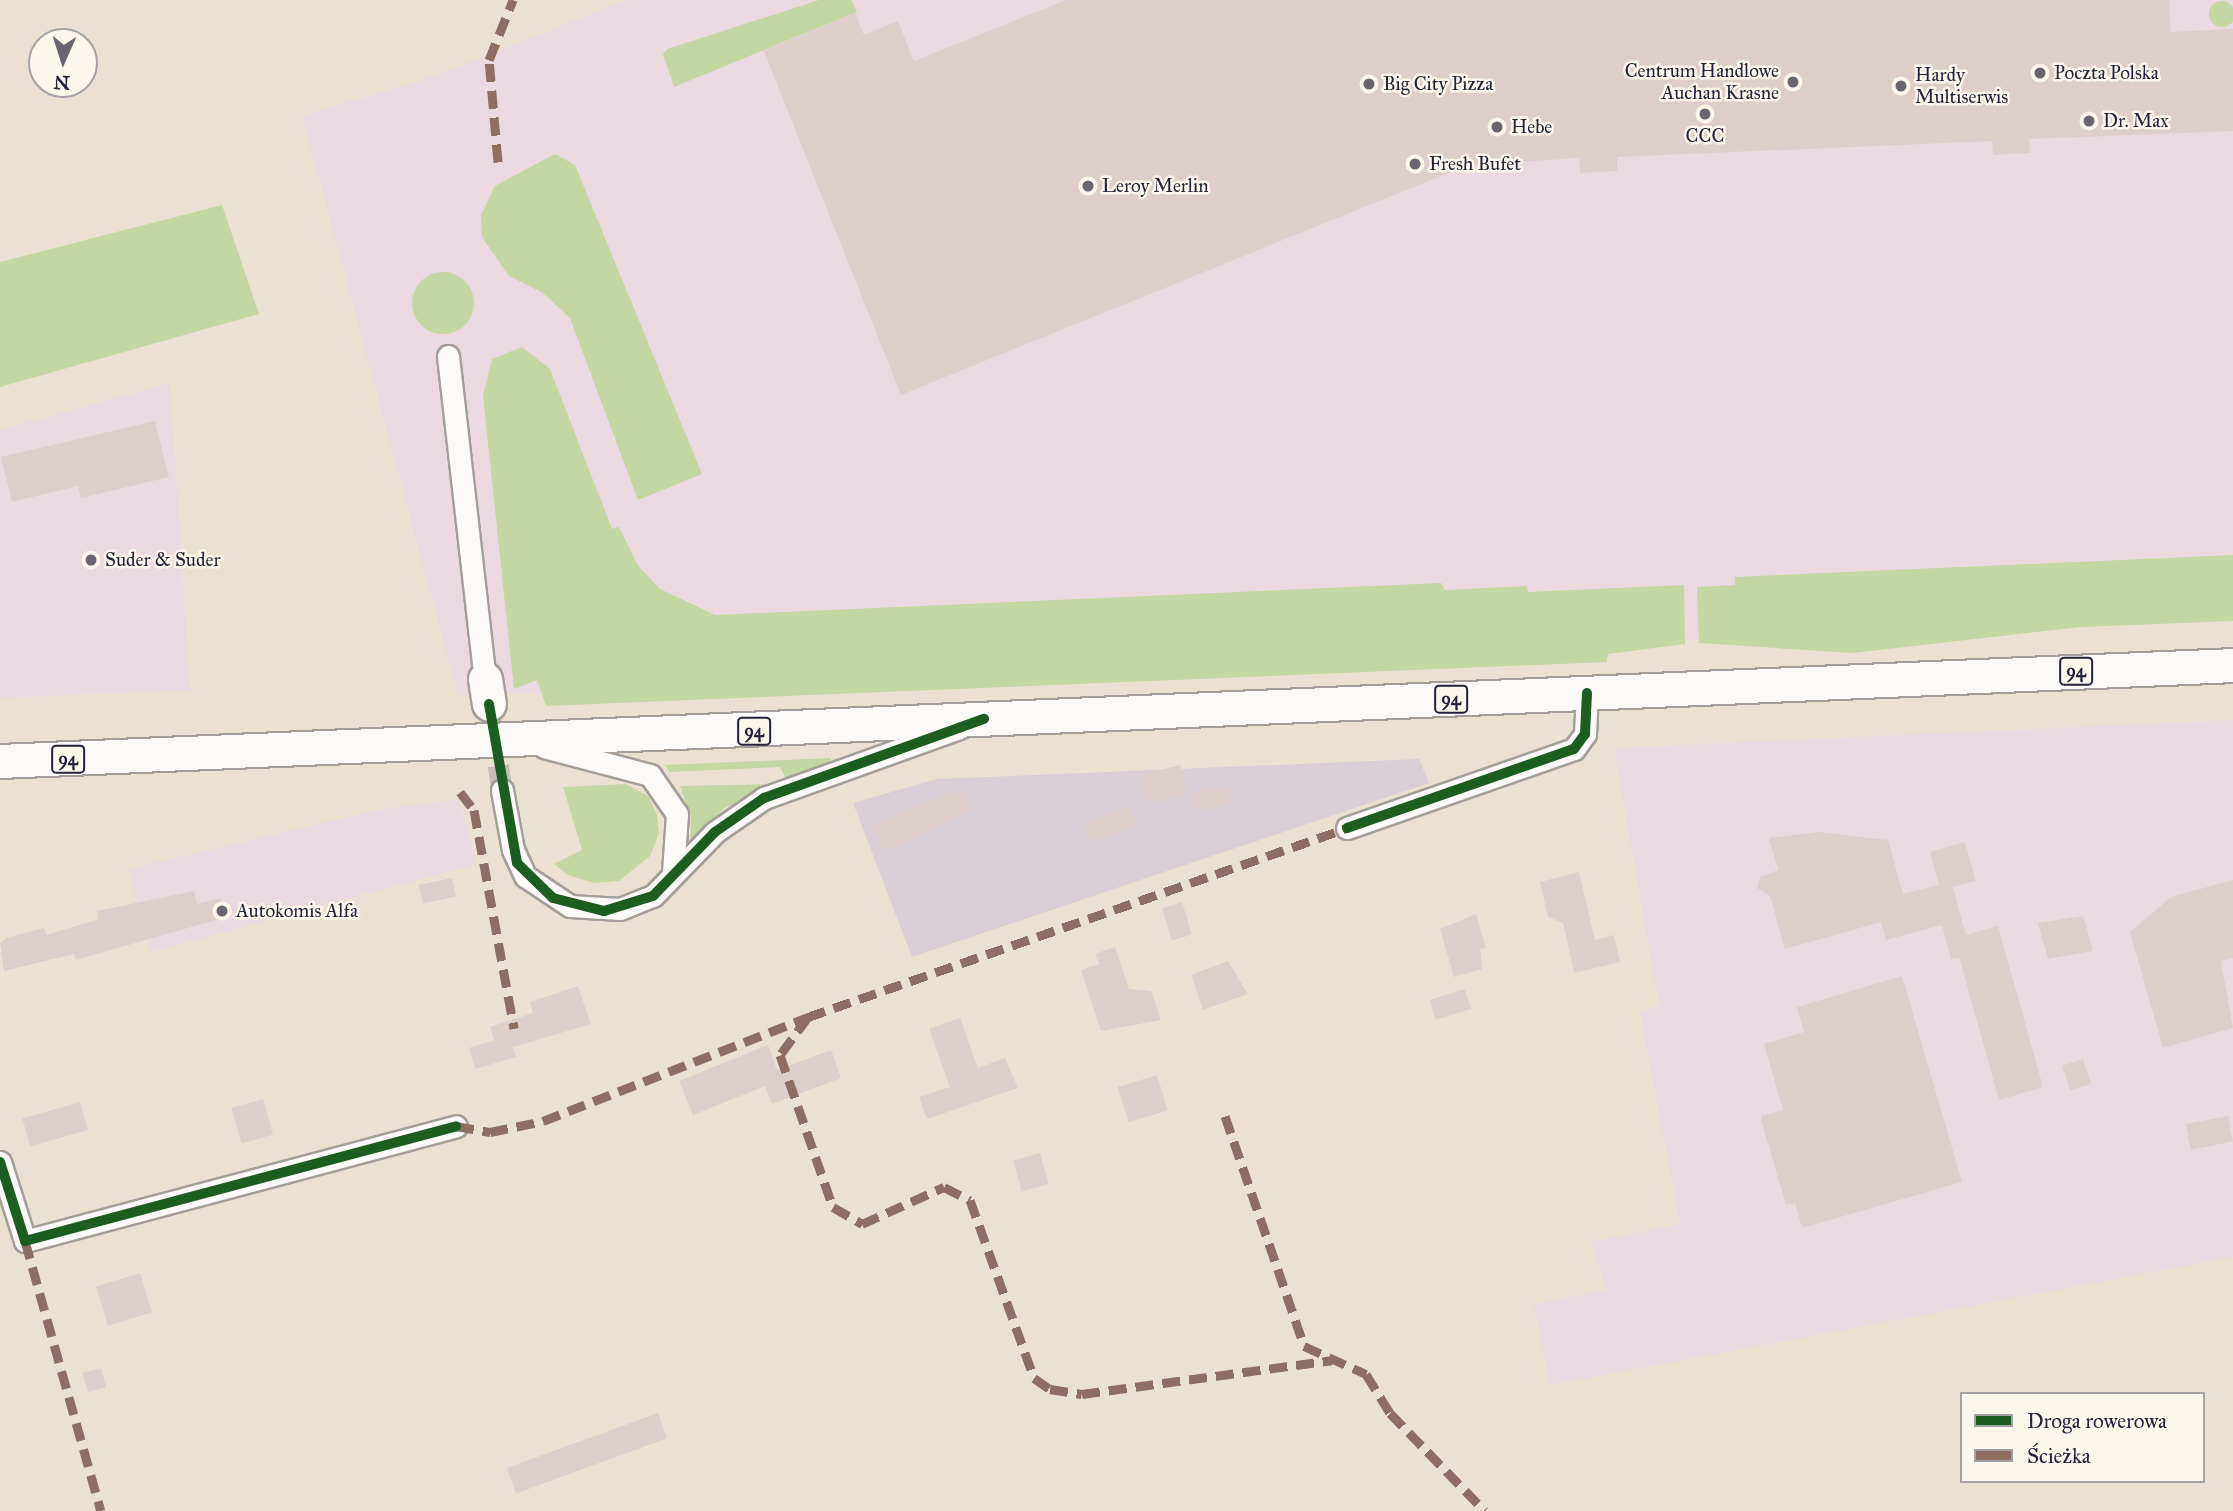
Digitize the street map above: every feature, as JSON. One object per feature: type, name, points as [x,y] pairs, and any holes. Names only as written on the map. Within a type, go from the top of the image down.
[{"type":"main road","name":"94","points":[[0,761],[524,742],[984,719],[2233,665]]},
{"type":"street","points":[[448,356],[487,691]]},
{"type":"street","points":[[1347,828],[1574,749],[1585,734],[1587,693]]},
{"type":"street","points":[[502,790],[517,863],[553,898],[586,910],[620,909],[653,895],[673,873],[764,798],[984,719]]},
{"type":"street","points":[[524,742],[650,775],[677,814],[673,873]]},
{"type":"street","points":[[0,1162],[25,1241],[456,1126]]},
{"type":"shaded area","points":[[627,0],[2233,0],[2233,612],[720,689],[458,695],[302,115],[424,80]]},
{"type":"shaded area","name":"Suder & Suder","points":[[170,383],[190,690],[0,698],[0,430]]},
{"type":"shaded area","points":[[2233,720],[2233,1257],[1550,1385],[1534,1304],[1606,1290],[1592,1242],[1680,1224],[1640,1012],[1659,1005],[1614,748]]},
{"type":"shaded area","points":[[1419,759],[1429,783],[912,957],[853,803],[937,779]]},
{"type":"shaded area","name":"Autokomis Alfa","points":[[459,799],[477,864],[150,952],[129,869],[373,811]]},
{"type":"green space","points":[[819,0],[851,0],[857,12],[674,87],[663,54],[667,49]]},
{"type":"green space","points":[[2222,1],[2231,5],[2234,19],[2231,23],[2222,27],[2213,23],[2209,14],[2213,5]]},
{"type":"green space","points":[[555,154],[575,165],[702,474],[638,500],[570,318],[543,293],[509,276],[482,237],[481,215],[495,186]]},
{"type":"green space","points":[[222,205],[259,314],[0,387],[0,262]]},
{"type":"green space","points":[[443,272],[455,274],[465,281],[472,291],[472,315],[465,325],[455,332],[443,334],[431,332],[421,325],[414,315],[412,303],[414,291],[421,281],[431,274]]},
{"type":"green space","points":[[522,347],[550,369],[612,529],[619,527],[638,566],[660,589],[715,615],[1441,583],[1445,590],[1527,586],[1528,592],[1684,585],[1685,644],[1608,654],[1607,662],[546,706],[537,680],[514,689],[483,396],[492,359]]},
{"type":"green space","points":[[2233,555],[2233,621],[2081,627],[1853,653],[1699,643],[1697,587],[1735,585],[1735,577]]},
{"type":"green space","points":[[831,758],[830,767],[786,779],[780,767],[670,772],[664,765]]},
{"type":"green space","points":[[626,784],[648,796],[657,815],[659,834],[650,856],[619,881],[594,883],[568,875],[554,864],[582,850],[563,787]]},
{"type":"green space","points":[[772,784],[724,808],[690,846],[691,817],[680,786]]},
{"type":"building","points":[[1066,0],[2169,0],[2171,32],[2233,29],[2233,131],[2029,139],[2030,153],[1993,155],[1992,141],[1617,157],[1617,171],[1580,173],[1579,158],[1468,165],[901,395],[764,51],[855,13],[864,35],[898,21],[914,61]]},
{"type":"building","points":[[155,421],[169,477],[81,498],[78,486],[12,502],[1,457]]},
{"type":"building","points":[[1180,765],[1187,794],[1147,804],[1140,775]]},
{"type":"building","points":[[1227,786],[1231,804],[1196,812],[1192,794]]},
{"type":"building","points":[[963,788],[972,810],[884,851],[873,824]]},
{"type":"building","points":[[1130,807],[1136,826],[1090,841],[1083,822]]},
{"type":"building","points":[[1818,832],[1888,840],[1903,894],[1939,885],[1930,852],[1965,842],[1976,881],[1953,887],[1966,935],[1998,926],[2043,1087],[1999,1100],[1959,957],[1951,959],[1942,925],[1886,940],[1881,922],[1785,949],[1770,896],[1757,888],[1760,877],[1778,870],[1769,838]]},
{"type":"building","points":[[1579,872],[1595,940],[1614,935],[1620,962],[1574,973],[1563,923],[1548,917],[1540,882]]},
{"type":"building","points":[[452,878],[456,897],[423,904],[419,885]]},
{"type":"building","points":[[2233,880],[2233,958],[2221,961],[2233,1028],[2163,1048],[2130,932],[2171,897]]},
{"type":"building","points":[[194,891],[197,904],[221,898],[226,917],[76,960],[74,954],[4,971],[0,943],[6,938],[44,928],[46,935],[99,919],[97,911]]},
{"type":"building","points":[[1182,902],[1192,935],[1172,941],[1162,908]]},
{"type":"building","points":[[1476,914],[1486,948],[1480,949],[1482,969],[1454,977],[1440,929]]},
{"type":"building","points":[[2083,916],[2093,951],[2048,959],[2038,923]]},
{"type":"building","points":[[1115,947],[1129,989],[1151,991],[1161,1020],[1101,1031],[1081,970],[1099,964],[1095,954]]},
{"type":"building","points":[[1228,961],[1248,994],[1203,1010],[1191,975]]},
{"type":"building","points":[[1902,976],[1962,1182],[1802,1228],[1795,1203],[1786,1205],[1762,1123],[1761,1116],[1783,1110],[1764,1044],[1804,1032],[1797,1007]]},
{"type":"building","points":[[578,986],[591,1024],[513,1047],[516,1057],[475,1069],[469,1048],[494,1040],[490,1027],[533,1013],[530,1002]]},
{"type":"building","points":[[1465,989],[1471,1009],[1436,1020],[1430,1000]]},
{"type":"building","points":[[960,1018],[978,1068],[1005,1058],[1018,1088],[927,1119],[919,1097],[950,1087],[929,1029]]},
{"type":"building","points":[[768,1045],[777,1070],[831,1050],[841,1078],[772,1104],[765,1086],[693,1115],[679,1081]]},
{"type":"building","points":[[2083,1059],[2091,1084],[2070,1091],[2062,1066]]},
{"type":"building","points":[[1157,1075],[1168,1110],[1129,1122],[1118,1087]]},
{"type":"building","points":[[263,1099],[273,1135],[241,1144],[231,1108]]},
{"type":"building","points":[[80,1102],[88,1130],[30,1146],[22,1119]]},
{"type":"building","points":[[2228,1116],[2233,1142],[2191,1150],[2186,1124]]},
{"type":"building","points":[[1040,1153],[1049,1184],[1022,1191],[1013,1161]]},
{"type":"building","points":[[140,1273],[152,1312],[108,1326],[96,1286]]},
{"type":"building","points":[[101,1368],[106,1387],[88,1392],[83,1373]]},
{"type":"building","points":[[658,1413],[667,1438],[516,1493],[507,1468]]},
{"type":"tunnel","points":[[489,704],[502,790]]},
{"type":"marked path","points":[[498,162],[489,60],[513,0]]},
{"type":"marked path","points":[[460,792],[474,810],[514,1028]]},
{"type":"marked path","points":[[456,1126],[490,1132],[543,1121],[808,1017],[1347,828]]},
{"type":"marked path","points":[[808,1017],[780,1055],[833,1207],[862,1224],[944,1187],[970,1200],[1034,1378],[1050,1389],[1082,1394],[1332,1360]]},
{"type":"marked path","points":[[1225,1116],[1304,1346],[1366,1374],[1390,1413],[1485,1511]]},
{"type":"marked path","points":[[25,1241],[101,1511]]},
{"type":"cycle path","points":[[1347,828],[1574,749],[1585,734],[1587,693]]},
{"type":"cycle path","points":[[489,704],[517,863],[553,898],[604,911],[653,896],[715,832],[764,798],[984,719]]},
{"type":"cycle path","points":[[0,1162],[25,1241],[456,1126]]},
{"type":"place","name":"Poczta Polska","points":[[2040,73]]},
{"type":"place","name":"Centrum Handlowe Auchan Krasne","points":[[1793,82]]},
{"type":"place","name":"Big City Pizza","points":[[1369,84]]},
{"type":"place","name":"Hardy Multiserwis","points":[[1901,86]]},
{"type":"place","name":"CCC","points":[[1705,114]]},
{"type":"place","name":"Dr. Max","points":[[2089,121]]},
{"type":"place","name":"Hebe","points":[[1497,127]]},
{"type":"place","name":"Fresh Bufet","points":[[1415,164]]},
{"type":"place","name":"Leroy Merlin","points":[[1088,186]]},
{"type":"place","name":"Suder & Suder","points":[[91,560]]},
{"type":"place","name":"Autokomis Alfa","points":[[222,911]]}]
